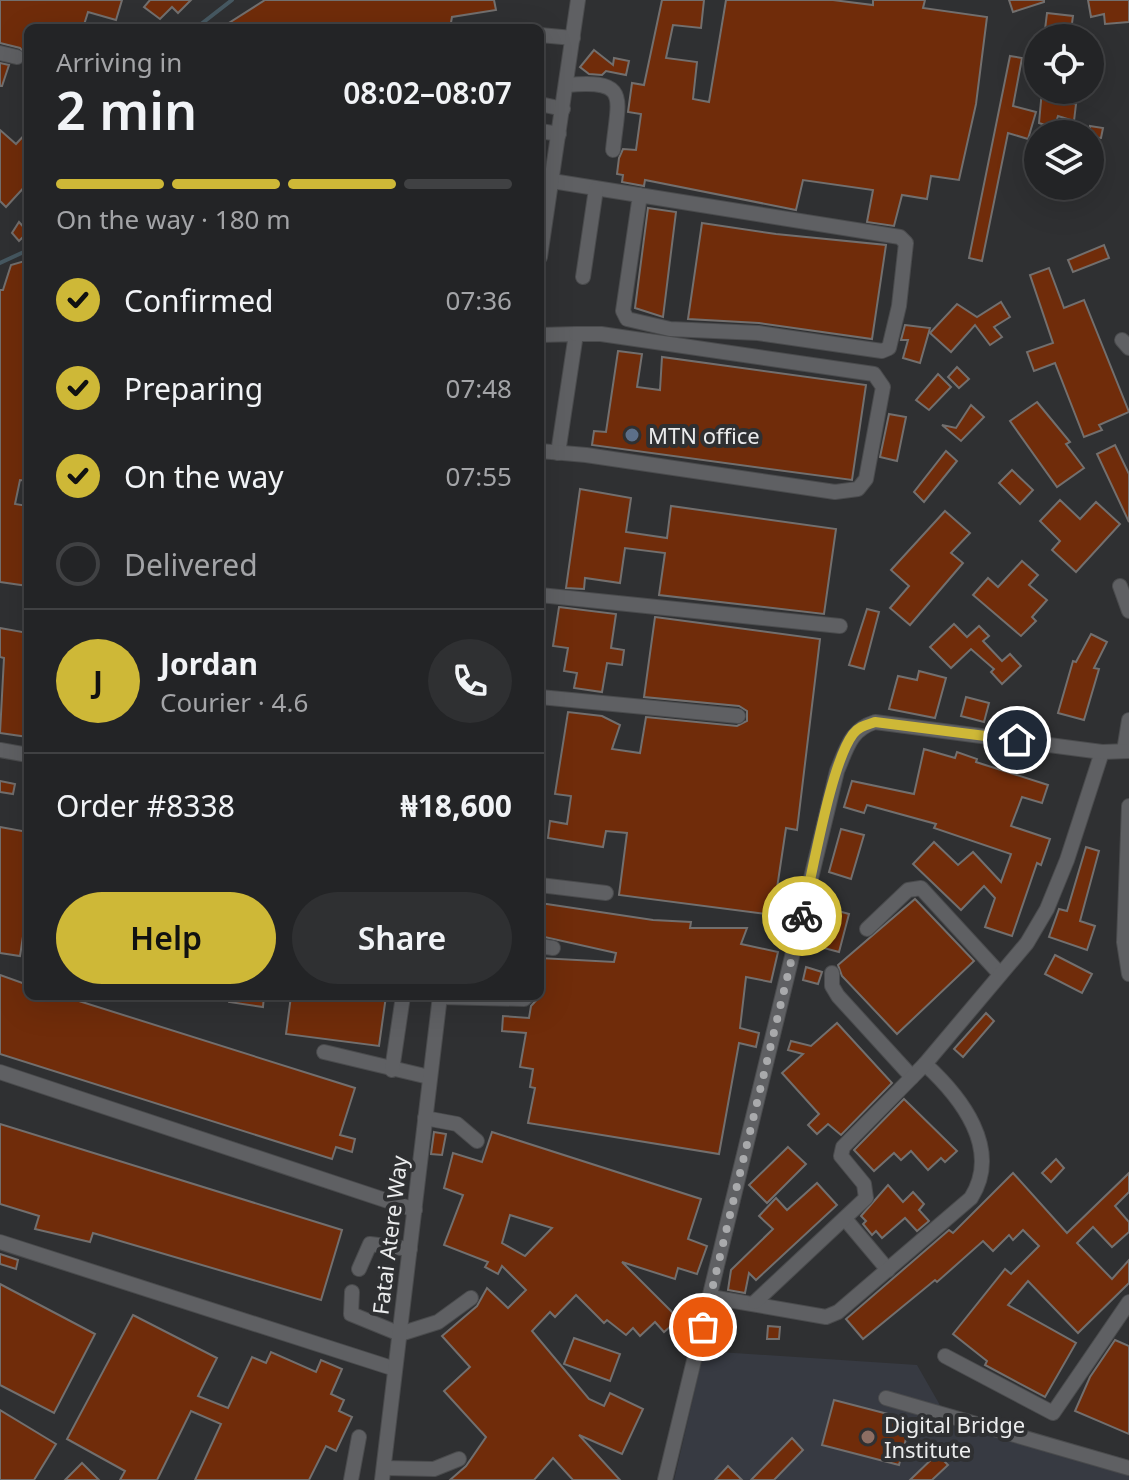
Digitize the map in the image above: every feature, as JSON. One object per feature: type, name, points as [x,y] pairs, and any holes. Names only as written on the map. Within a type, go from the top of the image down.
[{"type":"street","points":[[544,232],[578,0]]},
{"type":"street","points":[[544,35],[573,38]]},
{"type":"street","points":[[0,53],[17,57]]},
{"type":"street","points":[[567,85],[597,82],[610,86],[615,92],[618,100],[613,150]]},
{"type":"street","points":[[544,105],[563,109]]},
{"type":"street","points":[[544,132],[559,134]]},
{"type":"street","points":[[544,156],[556,157]]},
{"type":"street","points":[[552,181],[596,189],[640,195],[900,237],[906,243],[899,306],[889,348],[882,351],[758,333],[670,329],[627,319],[623,311],[640,195]]},
{"type":"street","points":[[583,277],[596,189]]},
{"type":"street","points":[[558,453],[576,334]]},
{"type":"street","points":[[544,335],[601,334],[855,370],[876,376],[883,387],[866,479],[858,489],[849,491],[544,451]]},
{"type":"street","points":[[1120,586],[1129,611]]},
{"type":"street","points":[[544,595],[840,626]]},
{"type":"street","points":[[544,697],[738,716]]},
{"type":"street","points":[[665,1480],[837,771],[853,734],[860,727],[875,722],[1102,752],[1127,751],[1129,720]]},
{"type":"street","points":[[0,750],[24,754]]},
{"type":"street","points":[[755,1302],[866,1198],[867,1190],[841,1156],[843,1147],[925,1064],[1027,943],[1047,909],[1067,860],[1102,752]]},
{"type":"street","points":[[1129,806],[1124,942],[1129,974]]},
{"type":"street","points":[[544,885],[606,893]]},
{"type":"street","points":[[867,929],[908,890],[921,888],[1000,974]]},
{"type":"street","points":[[832,973],[832,986],[838,996],[912,1077]]},
{"type":"street","points":[[392,1070],[402,1000]]},
{"type":"street","name":"Fatai Atere Way","points":[[383,1474],[439,1000]]},
{"type":"street","points":[[324,1052],[429,1077]]},
{"type":"street","points":[[711,1297],[755,1302],[826,1317],[838,1312],[971,1198],[983,1172],[982,1145],[960,1103],[925,1064]]},
{"type":"street","points":[[0,1072],[415,1210]]},
{"type":"street","points":[[425,1118],[457,1124],[477,1141]]},
{"type":"street","points":[[846,1220],[888,1270]]},
{"type":"street","points":[[0,1242],[395,1369]]},
{"type":"street","points":[[359,1269],[370,1244],[410,1249]]},
{"type":"street","points":[[352,1292],[351,1314],[400,1334],[438,1322],[471,1298]]},
{"type":"street","points":[[945,1356],[1053,1413],[1129,1302]]},
{"type":"street","points":[[886,1398],[1129,1468]]},
{"type":"street","points":[[351,1480],[359,1437]]},
{"type":"street","points":[[383,1474],[434,1469],[459,1459]]},
{"type":"shaded area","name":"Digital Bridge Institute","points":[[704,1351],[917,1365],[941,1407],[1129,1460],[1129,1480],[674,1480]]},
{"type":"building","points":[[0,0],[122,0],[116,20],[88,12],[84,24],[24,24],[24,53],[20,48],[0,43]]},
{"type":"building","points":[[150,0],[191,0],[178,13],[172,7],[160,19],[144,7]]},
{"type":"building","points":[[265,0],[494,0],[496,10],[452,17],[451,24],[227,24]]},
{"type":"building","points":[[662,0],[704,0],[701,28],[673,25],[666,58],[697,62],[693,99],[709,102],[726,0],[833,0],[873,5],[873,0],[925,0],[923,8],[987,17],[976,104],[959,180],[931,176],[927,199],[902,195],[894,226],[867,222],[873,190],[803,180],[796,210],[645,180],[644,186],[622,182],[623,175],[617,174],[619,158],[623,149],[636,150],[641,114],[628,112],[632,83],[644,85]]},
{"type":"building","points":[[1009,0],[1044,0],[1044,2],[1013,12]]},
{"type":"building","points":[[1088,0],[1129,0],[1129,22],[1105,24],[1104,14],[1091,17]]},
{"type":"building","points":[[1047,13],[1073,16],[1072,24],[1046,24]]},
{"type":"building","points":[[594,50],[613,65],[614,58],[629,61],[626,75],[606,71],[602,75],[589,74],[580,67]]},
{"type":"building","points":[[1010,56],[1022,58],[1013,106],[1036,112],[1034,120],[1024,120],[1024,138],[1008,133],[982,261],[969,258]]},
{"type":"building","points":[[0,63],[9,65],[2,86],[0,86]]},
{"type":"building","points":[[1041,104],[1076,104],[1074,120],[1058,116],[1057,120],[1039,120]]},
{"type":"building","points":[[0,130],[16,144],[24,135],[24,187],[6,207],[0,201]]},
{"type":"building","points":[[648,208],[676,212],[663,317],[635,308]]},
{"type":"building","points":[[19,222],[24,228],[24,236],[19,241],[12,233]]},
{"type":"building","points":[[702,223],[886,245],[872,339],[759,323],[688,319]]},
{"type":"building","points":[[1104,245],[1109,258],[1073,272],[1068,260]]},
{"type":"building","points":[[24,261],[24,480],[20,480],[15,504],[24,505],[24,585],[0,582],[0,290],[3,290],[11,265]]},
{"type":"building","points":[[1049,268],[1064,308],[1084,300],[1129,412],[1099,425],[1102,430],[1084,437],[1055,363],[1034,371],[1027,352],[1053,343],[1030,275]]},
{"type":"building","points":[[1001,302],[1010,317],[994,327],[1002,337],[990,345],[975,325],[951,352],[930,333],[957,304],[977,317]]},
{"type":"building","points":[[905,325],[930,328],[920,363],[903,358],[908,340],[901,340]]},
{"type":"building","points":[[618,351],[642,354],[637,387],[660,390],[662,357],[866,385],[852,480],[592,445],[594,431],[606,432]]},
{"type":"building","points":[[957,367],[969,379],[959,388],[948,377]]},
{"type":"building","points":[[938,374],[951,387],[929,410],[916,400]]},
{"type":"building","points":[[1037,402],[1070,442],[1066,444],[1084,468],[1057,487],[1010,421]]},
{"type":"building","points":[[971,405],[984,417],[961,441],[942,425],[956,428]]},
{"type":"building","points":[[889,414],[906,417],[897,461],[880,457]]},
{"type":"building","points":[[1115,445],[1129,474],[1129,522],[1097,454]]},
{"type":"building","points":[[946,451],[957,461],[924,502],[914,492]]},
{"type":"building","points":[[1012,470],[1033,490],[1020,504],[999,483]]},
{"type":"building","points":[[580,489],[631,498],[626,532],[667,538],[671,506],[836,529],[824,614],[659,595],[665,553],[625,548],[620,583],[585,578],[584,589],[566,588]]},
{"type":"building","points":[[1060,500],[1080,519],[1096,502],[1120,524],[1076,572],[1052,550],[1060,541],[1040,521]]},
{"type":"building","points":[[945,511],[970,533],[951,553],[963,563],[910,625],[890,608],[909,586],[891,570]]},
{"type":"building","points":[[1022,561],[1038,575],[1029,585],[1047,600],[1032,617],[1036,621],[1021,636],[973,595],[988,578],[998,587]]},
{"type":"building","points":[[559,607],[616,614],[611,648],[624,650],[622,665],[607,663],[602,692],[574,688],[577,673],[564,671],[568,648],[553,646]]},
{"type":"building","points":[[867,609],[879,612],[864,669],[849,665]]},
{"type":"building","points":[[655,617],[820,639],[797,830],[786,828],[773,915],[619,895],[627,833],[606,831],[603,847],[548,838],[550,821],[567,824],[571,796],[555,794],[568,712],[602,716],[620,725],[612,749],[640,753],[646,717],[737,726],[747,721],[747,711],[739,706],[644,697]]},
{"type":"building","points":[[954,624],[967,637],[979,626],[989,636],[983,641],[1002,661],[1010,654],[1021,666],[1002,684],[991,672],[994,669],[971,649],[951,668],[930,647]]},
{"type":"building","points":[[0,628],[24,632],[24,736],[0,733],[4,658],[0,657]]},
{"type":"building","points":[[1091,634],[1107,642],[1094,668],[1099,669],[1084,720],[1058,713],[1073,661],[1076,662]]},
{"type":"building","points":[[919,671],[946,678],[935,718],[889,709],[898,676],[917,680]]},
{"type":"building","points":[[966,697],[989,703],[984,722],[961,716]]},
{"type":"building","points":[[924,749],[955,758],[957,752],[977,759],[976,762],[1048,785],[1042,803],[1022,797],[1011,826],[1050,839],[1041,865],[1037,863],[1012,936],[985,927],[995,898],[984,886],[961,910],[913,864],[934,842],[958,865],[973,852],[1001,882],[1011,854],[934,828],[936,824],[867,805],[864,813],[844,807],[852,781],[914,794]]},
{"type":"building","points":[[0,781],[15,784],[13,794],[0,792]]},
{"type":"building","points":[[0,827],[24,831],[24,930],[20,956],[0,953]]},
{"type":"building","points":[[841,829],[864,835],[851,879],[829,872]]},
{"type":"building","points":[[1086,847],[1099,851],[1080,921],[1095,926],[1087,950],[1049,937],[1059,909],[1067,911]]},
{"type":"building","points":[[915,899],[974,961],[897,1034],[842,976],[838,965]]},
{"type":"building","points":[[544,904],[653,920],[691,922],[690,928],[747,928],[741,944],[778,952],[771,982],[746,977],[740,1028],[759,1033],[756,1047],[739,1043],[719,1154],[528,1123],[535,1088],[530,1087],[533,1069],[520,1067],[526,1033],[502,1031],[503,1016],[529,1018],[531,1006],[536,1000],[544,1000],[544,958],[614,962],[616,953],[544,937]]},
{"type":"building","points":[[820,906],[849,914],[839,952],[809,944]]},
{"type":"building","points":[[1055,955],[1092,974],[1082,993],[1045,974]]},
{"type":"building","points":[[806,967],[822,972],[818,984],[803,980]]},
{"type":"building","points":[[0,975],[24,984],[24,1000],[76,1000],[355,1088],[340,1135],[355,1139],[352,1152],[336,1147],[332,1159],[0,1054]]},
{"type":"building","points":[[229,1000],[264,1000],[263,1007]]},
{"type":"building","points":[[290,1000],[385,1000],[379,1046],[286,1034]]},
{"type":"building","points":[[986,1013],[994,1021],[963,1057],[954,1049]]},
{"type":"building","points":[[837,1023],[892,1083],[841,1135],[828,1124],[817,1134],[808,1125],[819,1114],[782,1073],[803,1054],[788,1050],[791,1041],[811,1046]]},
{"type":"building","points":[[904,1099],[957,1151],[945,1162],[941,1158],[928,1170],[911,1151],[901,1160],[894,1153],[874,1171],[854,1150]]},
{"type":"building","points":[[0,1124],[342,1230],[321,1300],[93,1233],[90,1242],[35,1229],[39,1216],[0,1204]]},
{"type":"building","points":[[434,1132],[446,1134],[442,1155],[431,1154]]},
{"type":"building","points":[[492,1132],[701,1199],[688,1239],[707,1246],[697,1274],[678,1268],[675,1279],[622,1262],[679,1319],[664,1332],[655,1322],[640,1336],[633,1328],[626,1335],[607,1320],[604,1323],[576,1295],[555,1317],[550,1312],[532,1331],[589,1399],[604,1406],[610,1393],[643,1409],[622,1454],[579,1435],[620,1480],[573,1480],[553,1458],[534,1480],[450,1480],[466,1466],[486,1437],[444,1391],[470,1367],[442,1336],[477,1306],[487,1288],[508,1308],[526,1290],[502,1266],[498,1274],[485,1267],[488,1262],[444,1245],[463,1195],[444,1188],[453,1153],[482,1162]],"holes":[[[510,1215],[552,1228],[525,1256],[502,1243]]]},
{"type":"building","points":[[788,1147],[806,1164],[767,1203],[749,1185]]},
{"type":"building","points":[[1056,1159],[1064,1168],[1051,1182],[1042,1173]]},
{"type":"building","points":[[1013,1173],[1067,1233],[1129,1173],[1129,1192],[1115,1206],[1129,1222],[1129,1232],[1112,1247],[1093,1227],[1077,1243],[1112,1279],[1129,1260],[1129,1283],[1078,1333],[1028,1281],[1008,1305],[1076,1343],[1045,1397],[985,1365],[987,1361],[953,1334],[1005,1269],[1011,1274],[1039,1246],[1023,1230],[1013,1240],[1009,1235],[993,1251],[983,1241],[937,1282],[935,1280],[863,1339],[846,1319],[949,1230],[953,1233]]},
{"type":"building","points":[[817,1183],[837,1205],[756,1280],[749,1273],[745,1293],[728,1290],[731,1270],[773,1229],[759,1216],[776,1198],[787,1210]]},
{"type":"building","points":[[888,1185],[903,1202],[913,1192],[924,1204],[919,1210],[929,1221],[917,1231],[905,1218],[882,1238],[876,1231],[872,1235],[861,1216]]},
{"type":"building","points":[[0,1254],[18,1260],[16,1269],[0,1264]]},
{"type":"building","points":[[0,1284],[95,1334],[54,1413],[0,1385]]},
{"type":"building","points":[[133,1315],[217,1358],[198,1396],[228,1408],[252,1357],[266,1363],[271,1352],[316,1372],[321,1360],[342,1369],[331,1394],[344,1400],[339,1411],[352,1417],[336,1451],[326,1446],[309,1480],[195,1480],[221,1424],[191,1411],[157,1480],[120,1480],[125,1471],[67,1439]]},
{"type":"building","points":[[768,1326],[780,1327],[779,1339],[767,1339]]},
{"type":"building","points":[[574,1338],[620,1354],[610,1381],[564,1364]]},
{"type":"building","points":[[1115,1340],[1129,1346],[1129,1434],[1075,1411],[1090,1377]]},
{"type":"building","points":[[834,1400],[911,1420],[899,1465],[822,1445]]},
{"type":"building","points":[[0,1410],[56,1444],[34,1480],[0,1480]]},
{"type":"building","points":[[792,1438],[803,1450],[774,1480],[751,1480]]},
{"type":"building","points":[[937,1454],[948,1465],[932,1480],[910,1480]]},
{"type":"building","points":[[82,1463],[99,1480],[65,1480]]},
{"type":"building","points":[[728,1466],[742,1480],[715,1480]]},
{"type":"waterway","points":[[201,24],[232,0]]},
{"type":"waterway","points":[[0,263],[24,252]]},
{"type":"way so far","points":[[703,1327],[802,916]]},
{"type":"place","name":"MTN office","points":[[632,435]]},
{"type":"place","name":"Digital Bridge Institute","points":[[868,1437]]},
{"type":"route","points":[[802,916],[837,771],[853,734],[860,727],[875,722],[1017,740]]}]
